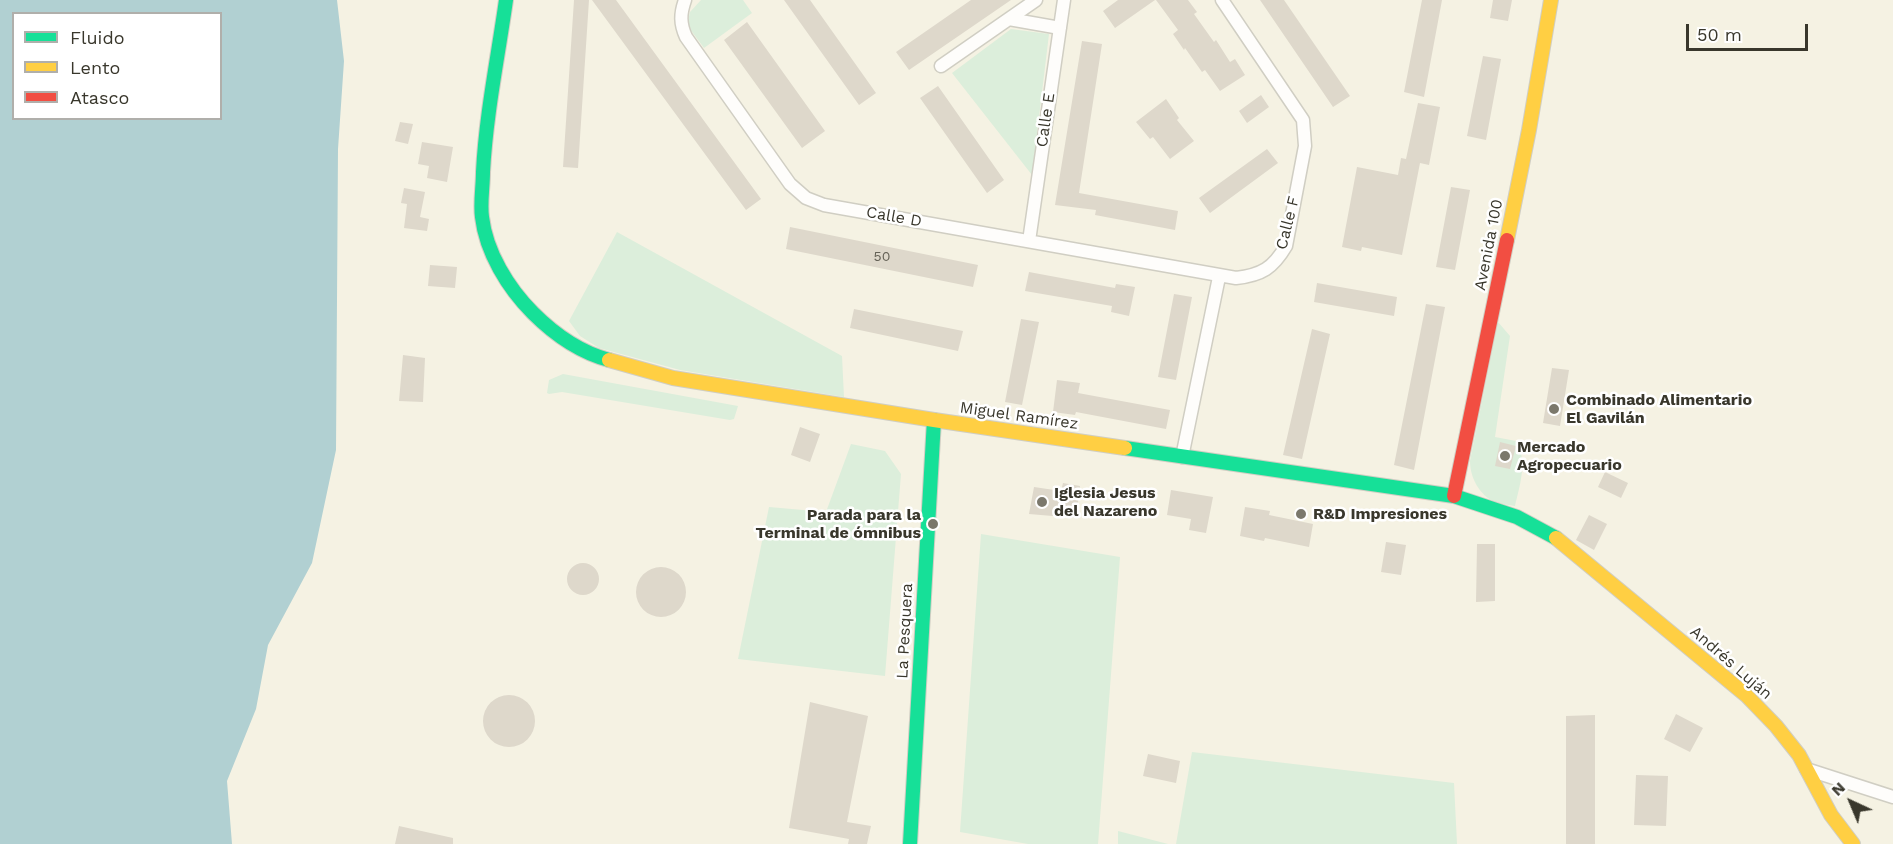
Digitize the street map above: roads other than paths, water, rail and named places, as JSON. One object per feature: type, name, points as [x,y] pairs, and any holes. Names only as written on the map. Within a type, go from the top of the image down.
[{"type":"street","name":"Miguel Ramírez","points":[[506,0],[485,141],[482,218],[486,235],[493,256],[523,303],[551,331],[590,355],[673,378],[934,420],[1454,496],[1531,522],[1553,536]]},
{"type":"street","name":"Calle D","points":[[685,0],[681,12],[681,25],[686,37],[790,184],[806,198],[824,205],[1219,276]]},
{"type":"street","points":[[941,66],[1036,0]]},
{"type":"street","name":"Calle E","points":[[1029,241],[1064,0]]},
{"type":"street","name":"Calle F","points":[[1219,276],[1250,277],[1263,272],[1278,259],[1286,246],[1305,146],[1302,120],[1222,0]]},
{"type":"street","name":"Avenida 100","points":[[1454,496],[1529,130],[1551,0]]},
{"type":"street","points":[[1008,19],[1060,28]]},
{"type":"street","points":[[1182,456],[1219,276]]},
{"type":"street","name":"La Pesquera","points":[[910,844],[934,420]]},
{"type":"street","name":"Andrés Luján","points":[[1553,536],[1746,695],[1776,726],[1799,755],[1831,815],[1853,844]]},
{"type":"street","points":[[1806,769],[1893,797]]},
{"type":"water","points":[[0,0],[337,0],[344,61],[338,149],[336,450],[312,563],[268,645],[256,709],[227,781],[232,844],[0,844]]},
{"type":"place","name":"Combinado Alimentario El Gavilán","points":[[1554,409]]},
{"type":"place","name":"Mercado Agropecuario","points":[[1505,456]]},
{"type":"place","name":"Iglesia Jesus del Nazareno","points":[[1042,502]]},
{"type":"place","name":"R&D Impresiones","points":[[1301,514]]},
{"type":"place","name":"Parada para la Terminal de ómnibus","points":[[933,524]]}]
